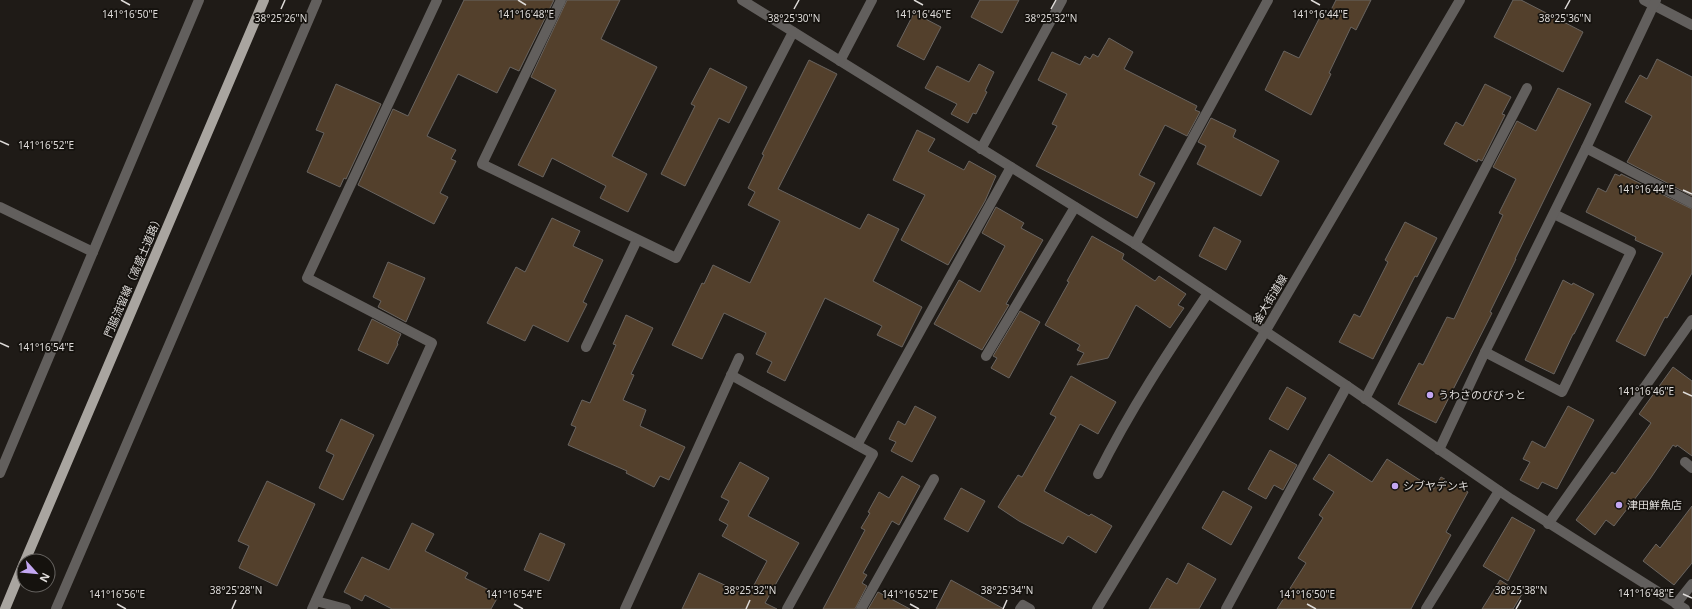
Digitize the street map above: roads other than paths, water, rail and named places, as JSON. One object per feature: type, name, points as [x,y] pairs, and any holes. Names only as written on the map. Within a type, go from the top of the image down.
[{"type":"main road","name":"門脇流留線（高盛土道路）","points":[[28,553],[264,0]]},
{"type":"main road","name":"門脇流留線（高盛土道路）","points":[[5,609],[16,582]]},
{"type":"street","points":[[0,473],[199,0]]},
{"type":"street","points":[[56,609],[318,0]]},
{"type":"street","points":[[346,609],[314,605],[432,343],[307,278],[437,0]]},
{"type":"street","points":[[561,0],[482,164],[676,258],[792,32]]},
{"type":"street","points":[[742,0],[1135,244],[1347,386],[1548,524],[1680,606],[1692,584]]},
{"type":"street","points":[[840,61],[872,0]]},
{"type":"street","points":[[981,149],[1062,0]]},
{"type":"street","points":[[1135,244],[1268,0]]},
{"type":"street","name":"釜大街道線","points":[[1097,609],[1265,332],[1460,0]]},
{"type":"street","points":[[1439,450],[1485,352],[1586,148],[1651,2],[1692,25]]},
{"type":"street","points":[[1365,399],[1527,88]]},
{"type":"street","points":[[1586,148],[1692,203]]},
{"type":"street","points":[[857,445],[1011,167]]},
{"type":"street","points":[[0,207],[93,252]]},
{"type":"street","points":[[986,356],[1075,207]]},
{"type":"street","points":[[1485,352],[1562,392],[1632,252],[1554,214]]},
{"type":"street","points":[[586,347],[638,240]]},
{"type":"street","points":[[1098,474],[1120,429],[1154,372],[1208,293]]},
{"type":"street","points":[[1548,524],[1692,320]]},
{"type":"street","points":[[626,609],[739,358]]},
{"type":"street","points":[[731,375],[873,454],[787,609]]},
{"type":"street","points":[[1226,609],[1347,386]]},
{"type":"street","points":[[861,609],[934,479]]},
{"type":"street","points":[[1426,609],[1499,491]]},
{"type":"street","points":[[1020,609],[1023,605],[1030,609]]},
{"type":"place","name":"うわさのびびっと","points":[[1430,395]]},
{"type":"place","name":"シブヤデンキ","points":[[1395,486]]},
{"type":"place","name":"津田鮮魚店","points":[[1619,505]]}]
